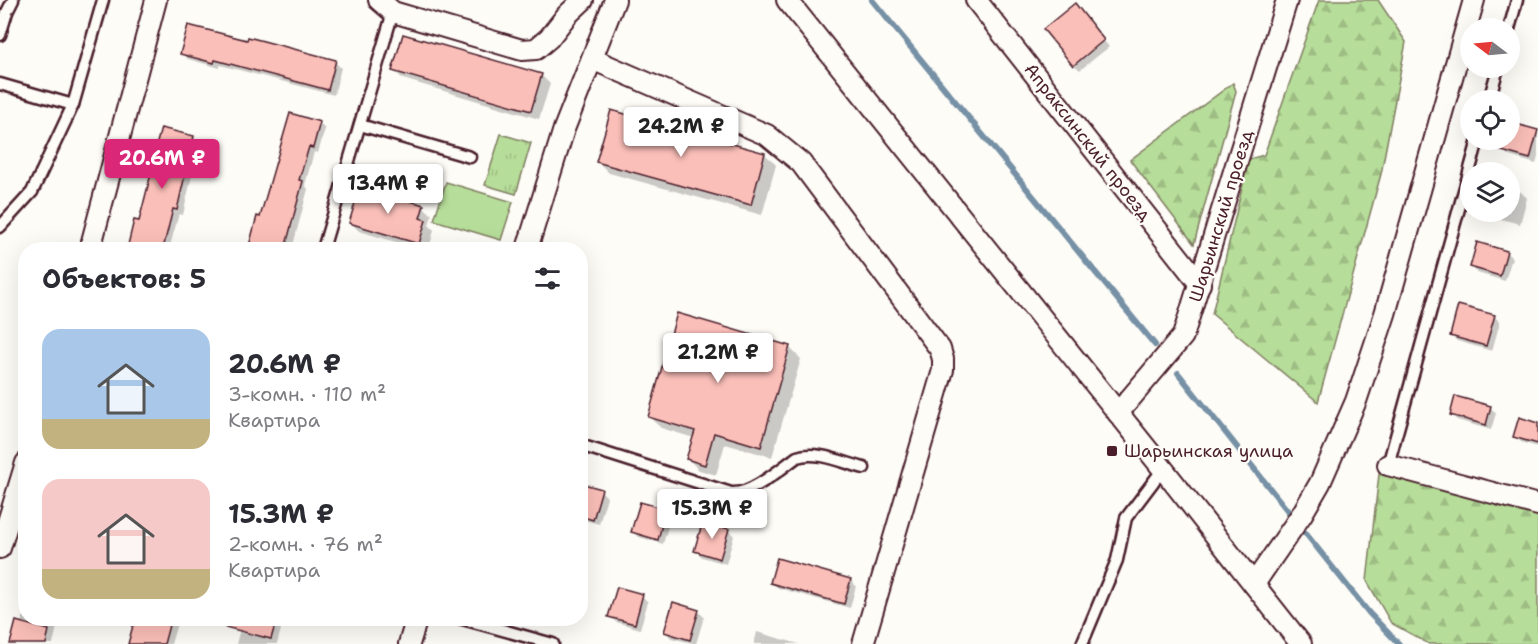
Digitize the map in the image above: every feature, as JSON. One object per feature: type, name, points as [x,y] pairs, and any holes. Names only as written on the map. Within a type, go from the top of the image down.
[{"type":"street","points":[[92,242],[156,0]]},
{"type":"street","points":[[386,6],[522,50],[536,49],[583,0]]},
{"type":"street","points":[[530,242],[564,129],[615,0]]},
{"type":"street","points":[[787,0],[1301,644]]},
{"type":"street","name":"Апраксинский проезд","points":[[976,0],[1200,284]]},
{"type":"street","name":"Шарьинский проезд","points":[[1118,413],[1183,336],[1287,0]]},
{"type":"street","points":[[1254,584],[1297,522],[1320,483],[1356,401],[1385,314],[1474,0]]},
{"type":"street","points":[[592,60],[767,135],[801,163],[940,348],[943,370],[863,644]]},
{"type":"street","points":[[1388,465],[1538,505]]},
{"type":"street","points":[[0,548],[18,489]]},
{"type":"street","points":[[409,644],[415,626]]},
{"type":"lane","points":[[0,35],[7,12],[14,0]]},
{"type":"lane","points":[[0,227],[32,192],[73,105],[104,0]]},
{"type":"lane","points":[[1512,18],[1517,0]]},
{"type":"lane","points":[[325,242],[360,125],[386,6]]},
{"type":"lane","points":[[0,84],[73,105]]},
{"type":"lane","points":[[360,125],[470,158]]},
{"type":"lane","points":[[1388,465],[1475,150]]},
{"type":"lane","points":[[588,448],[740,494],[805,454],[864,468]]},
{"type":"lane","points":[[1082,644],[1117,560],[1126,518],[1163,469]]},
{"type":"lane","points":[[488,626],[553,644]]},
{"type":"green space","points":[[1319,0],[1378,0],[1406,42],[1381,174],[1318,402],[1212,314],[1249,159],[1264,155]]},
{"type":"green space","points":[[1233,83],[1236,91],[1194,244],[1130,160]]},
{"type":"green space","points":[[501,134],[531,143],[516,194],[485,185]]},
{"type":"green space","points":[[446,182],[513,202],[501,240],[434,220]]},
{"type":"green space","points":[[1379,474],[1538,513],[1538,644],[1429,644],[1391,623],[1367,581]]},
{"type":"building","points":[[1075,3],[1104,40],[1073,66],[1043,29]]},
{"type":"building","points":[[188,25],[247,40],[248,37],[336,60],[328,90],[215,60],[214,63],[180,54]]},
{"type":"building","points":[[403,34],[542,74],[531,111],[392,71]]},
{"type":"building","points":[[611,110],[765,153],[751,205],[596,162]]},
{"type":"building","points":[[290,113],[320,122],[313,148],[309,147],[299,180],[303,181],[287,242],[250,242],[257,216],[260,217]]},
{"type":"building","points":[[1520,125],[1538,130],[1530,159],[1498,150],[1520,150]]},
{"type":"building","points":[[161,128],[194,136],[177,210],[173,209],[165,242],[129,242],[134,220],[139,221],[155,158],[153,157]]},
{"type":"building","points":[[360,186],[424,205],[420,218],[426,220],[420,242],[412,242],[349,223]]},
{"type":"building","points":[[1477,242],[1507,251],[1500,276],[1470,267]]},
{"type":"building","points":[[1458,305],[1495,315],[1486,346],[1450,336]]},
{"type":"building","points":[[677,313],[790,346],[761,447],[714,433],[705,465],[686,459],[695,431],[648,417]]},
{"type":"building","points":[[1455,396],[1491,406],[1486,425],[1450,415]]},
{"type":"building","points":[[1519,417],[1538,423],[1538,444],[1513,437]]},
{"type":"building","points":[[588,485],[602,489],[593,520],[588,518]]},
{"type":"building","points":[[640,502],[666,509],[658,540],[631,532]]},
{"type":"building","points":[[703,521],[729,529],[720,559],[694,551]]},
{"type":"building","points":[[777,558],[851,579],[844,604],[770,583]]},
{"type":"building","points":[[617,587],[643,594],[635,624],[608,617]]},
{"type":"building","points":[[673,602],[699,610],[690,640],[664,632]]},
{"type":"building","points":[[16,621],[18,626],[34,626],[49,630],[46,644],[10,644]]},
{"type":"building","points":[[133,626],[169,626],[164,644],[128,644]]},
{"type":"building","points":[[221,626],[275,626],[271,639]]},
{"type":"waterway","points":[[872,0],[1155,345]]},
{"type":"waterway","points":[[1178,373],[1369,613],[1399,644]]},
{"type":"place","name":"Шарьинская улица","points":[[1112,451]]}]
